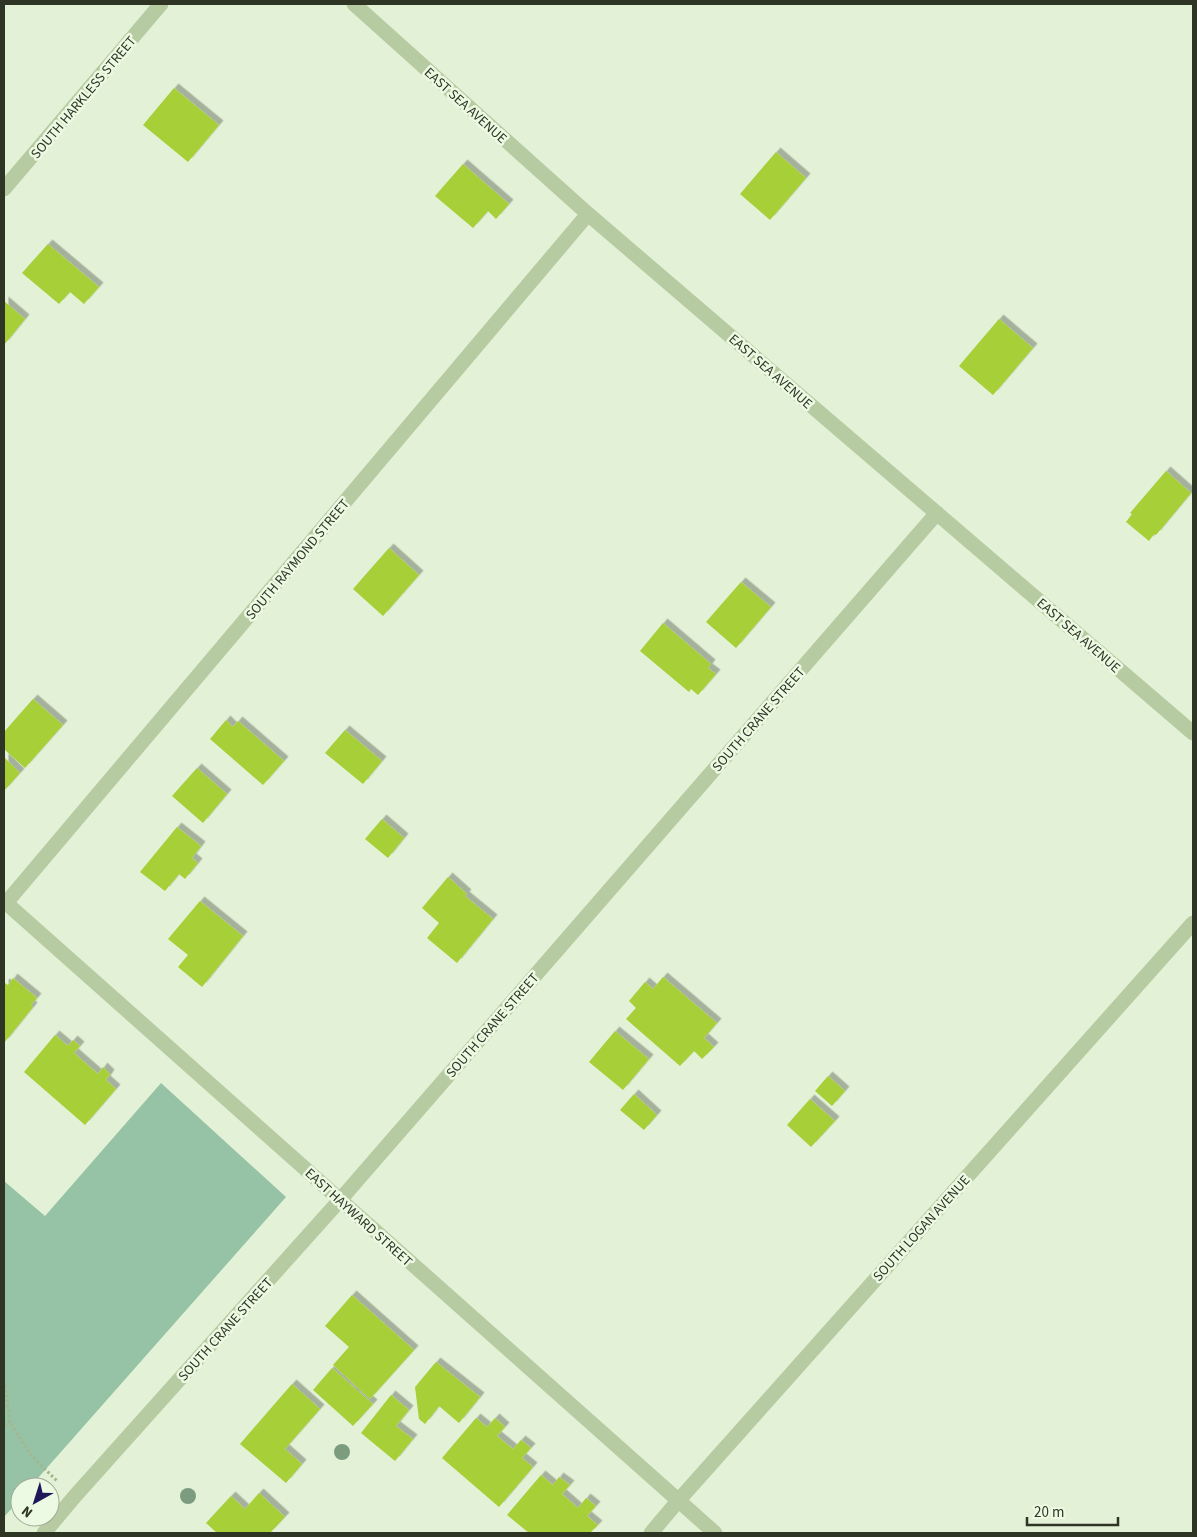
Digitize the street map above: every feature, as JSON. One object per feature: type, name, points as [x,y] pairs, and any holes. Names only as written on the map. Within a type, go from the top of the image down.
[{"type":"street","name":"SOUTH HARKLESS STREET","points":[[4,190],[161,4]]},
{"type":"street","name":"EAST SEA AVENUE","points":[[354,4],[588,214],[1193,733]]},
{"type":"street","name":"SOUTH RAYMOND STREET","points":[[5,902],[588,214]]},
{"type":"street","name":"SOUTH CRANE STREET","points":[[44,1533],[340,1200],[937,513]]},
{"type":"street","name":"EAST HAYWARD STREET","points":[[5,902],[715,1533]]},
{"type":"street","name":"SOUTH LOGAN AVENUE","points":[[651,1533],[1193,923]]},
{"type":"path","points":[[4,1380],[10,1422],[31,1455],[55,1480],[75,1496]]},
{"type":"path","points":[[4,1425],[10,1422]]},
{"type":"green space","points":[[161,1083],[286,1197],[39,1477],[10,1477],[10,1510],[4,1517],[4,1181],[45,1216]]},
{"type":"building","points":[[174,88],[219,125],[188,162],[143,125]]},
{"type":"building","points":[[776,152],[806,178],[770,220],[740,194]]},
{"type":"building","points":[[463,164],[509,204],[496,219],[488,211],[473,228],[435,196]]},
{"type":"building","points":[[48,244],[99,287],[84,304],[70,292],[59,304],[22,273]]},
{"type":"building","points":[[4,301],[25,319],[4,345]]},
{"type":"building","points":[[999,319],[1033,348],[993,395],[959,366]]},
{"type":"building","points":[[1166,471],[1191,493],[1149,541],[1126,522],[1132,514],[1130,513]]},
{"type":"building","points":[[389,548],[419,575],[383,616],[353,589]]},
{"type":"building","points":[[741,582],[771,607],[736,648],[706,622]]},
{"type":"building","points":[[663,623],[711,664],[708,668],[716,674],[698,695],[691,689],[689,692],[640,651]]},
{"type":"building","points":[[33,699],[63,725],[25,768],[4,749],[4,732]]},
{"type":"building","points":[[226,720],[233,727],[238,721],[284,761],[263,785],[210,739]]},
{"type":"building","points":[[345,730],[382,761],[363,784],[325,753]]},
{"type":"building","points":[[4,757],[20,773],[4,791]]},
{"type":"building","points":[[197,768],[227,794],[203,823],[172,796]]},
{"type":"building","points":[[382,819],[404,838],[388,858],[365,839]]},
{"type":"building","points":[[177,827],[201,846],[192,858],[198,863],[185,879],[179,874],[165,891],[140,872]]},
{"type":"building","points":[[448,877],[467,894],[465,896],[493,919],[457,963],[427,938],[439,923],[422,908]]},
{"type":"building","points":[[200,901],[243,936],[202,987],[178,967],[188,955],[168,939]]},
{"type":"building","points":[[663,977],[717,1023],[704,1038],[714,1047],[702,1059],[694,1051],[680,1066],[626,1019],[636,1008],[629,1001],[645,982],[653,989]]},
{"type":"building","points":[[13,978],[37,998],[31,1005],[33,1007],[4,1043],[4,985],[5,983],[8,985]]},
{"type":"building","points":[[615,1031],[649,1059],[623,1090],[589,1062]]},
{"type":"building","points":[[55,1035],[68,1046],[73,1040],[80,1046],[74,1053],[98,1074],[103,1067],[110,1074],[106,1080],[116,1089],[85,1125],[24,1072]]},
{"type":"building","points":[[828,1076],[845,1091],[832,1106],[815,1091]]},
{"type":"building","points":[[634,1094],[657,1115],[644,1130],[620,1110]]},
{"type":"building","points":[[810,1099],[835,1121],[811,1147],[787,1125]]},
{"type":"building","points":[[352,1295],[414,1350],[370,1399],[333,1365],[349,1347],[325,1326]]},
{"type":"building","points":[[436,1362],[480,1397],[459,1423],[439,1406],[425,1424],[419,1419],[415,1387]]},
{"type":"building","points":[[332,1368],[373,1404],[353,1426],[313,1390]]},
{"type":"building","points":[[292,1384],[320,1409],[285,1449],[302,1464],[286,1483],[240,1444]]},
{"type":"building","points":[[391,1395],[409,1410],[396,1426],[413,1439],[395,1461],[361,1433]]},
{"type":"building","points":[[476,1418],[487,1427],[495,1418],[505,1427],[497,1436],[513,1449],[521,1440],[531,1448],[522,1458],[533,1467],[499,1507],[442,1458]]},
{"type":"building","points":[[541,1475],[553,1485],[559,1477],[570,1485],[562,1494],[578,1508],[586,1498],[596,1506],[587,1516],[598,1525],[590,1533],[529,1533],[507,1515]]},
{"type":"building","points":[[259,1493],[285,1517],[270,1533],[217,1533],[206,1523],[231,1496],[245,1509]]}]
